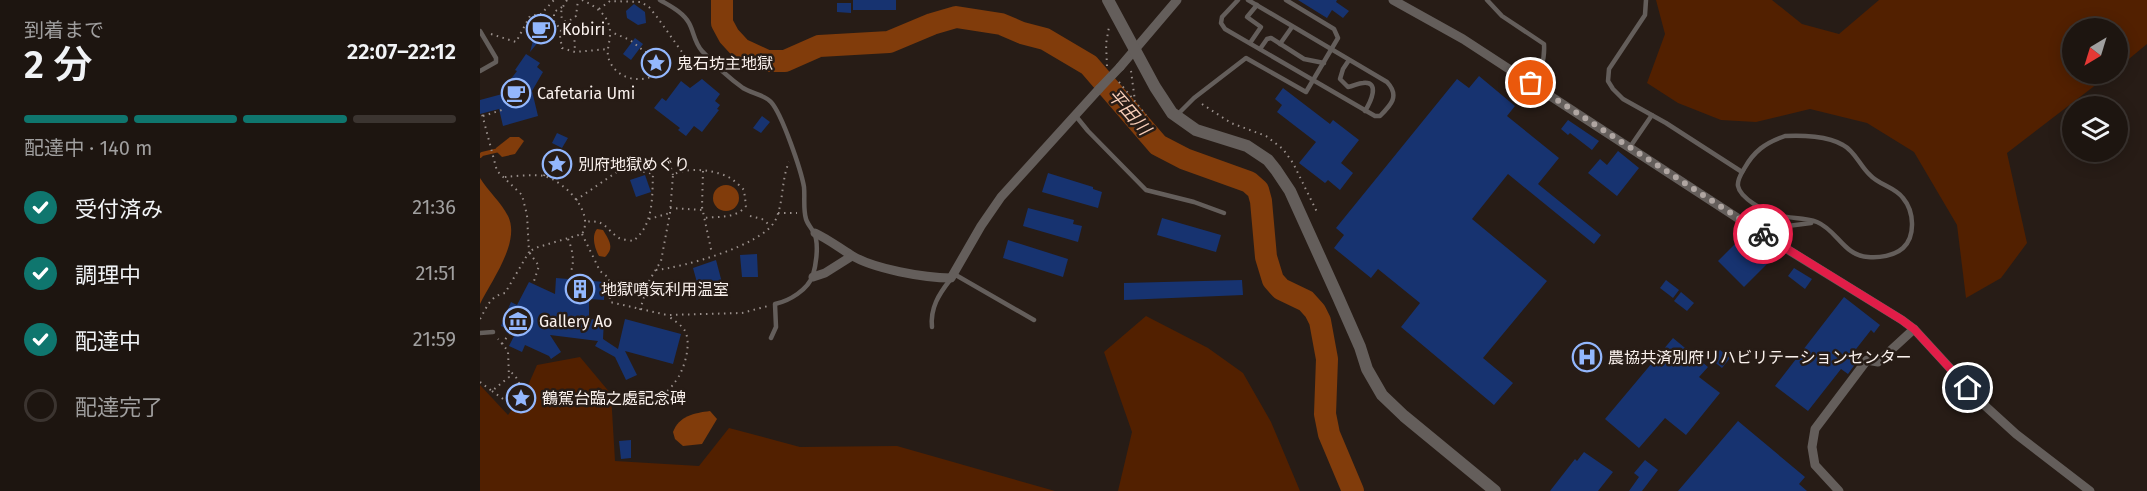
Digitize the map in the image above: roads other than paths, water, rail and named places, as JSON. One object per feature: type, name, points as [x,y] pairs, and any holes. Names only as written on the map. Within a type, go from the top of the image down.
[{"type":"street","points":[[1108,0],[1155,87],[1176,117],[1196,130],[1247,146],[1268,160],[1290,190],[1367,369],[1382,395],[1495,491]]},
{"type":"street","points":[[814,233],[831,241],[852,256],[908,273],[935,278],[953,276],[981,226],[1001,197],[1099,89],[1125,67],[1135,51],[1177,0]]},
{"type":"street","points":[[1394,0],[1463,39],[1756,230],[1902,320],[1914,329],[1982,403],[2016,434],[2090,491]]},
{"type":"street","points":[[813,277],[825,273],[852,256]]},
{"type":"street","points":[[1839,491],[1823,477],[1815,465],[1812,447],[1815,429],[1867,360],[1878,362],[1914,329]]},
{"type":"lane","points":[[660,0],[680,13],[688,22],[700,49],[742,87],[770,100],[777,111],[804,186],[806,221],[817,241],[813,277],[795,295],[775,304],[776,327],[771,338]]},
{"type":"lane","points":[[1238,0],[1222,17],[1221,23],[1225,28],[1375,116],[1380,116],[1394,98],[1394,89],[1387,82],[1248,0]]},
{"type":"lane","points":[[1176,117],[1194,98],[1246,58],[1306,92],[1338,38],[1334,29],[1286,0]]},
{"type":"lane","points":[[1487,0],[1502,16],[1544,44],[1545,57],[1531,83]]},
{"type":"lane","points":[[1647,0],[1645,15],[1609,69],[1608,81],[1623,99],[1742,172]]},
{"type":"lane","points":[[1250,43],[1261,27],[1248,18],[1257,5]]},
{"type":"lane","points":[[1281,44],[1292,27]]},
{"type":"lane","points":[[480,70],[496,62],[496,58],[481,34]]},
{"type":"lane","points":[[1260,49],[1267,39],[1271,38],[1304,59],[1324,63]]},
{"type":"lane","points":[[1349,60],[1340,79],[1348,87],[1363,83],[1372,87],[1374,92],[1372,100],[1365,111]]},
{"type":"lane","points":[[1075,115],[1146,190],[1224,213]]},
{"type":"lane","points":[[1630,147],[1652,115]]},
{"type":"lane","points":[[1785,136],[1836,142],[1852,151],[1877,182],[1901,195],[1912,220],[1909,238],[1901,250],[1893,254],[1870,257],[1856,254],[1828,229],[1816,222],[1776,215],[1752,202],[1740,193],[1738,187],[1742,172],[1758,149],[1785,136]]},
{"type":"lane","points":[[1756,230],[1816,222]]},
{"type":"lane","points":[[932,327],[932,311],[936,300],[953,276],[1034,320]]},
{"type":"lane","points":[[480,333],[493,332]]},
{"type":"waterway","name":"平田川","points":[[722,0],[722,23],[729,36],[741,49],[767,61],[785,61],[819,46],[889,42],[932,24],[956,17],[1001,24],[1045,39],[1089,65],[1158,145],[1185,159],[1249,182],[1258,190],[1261,201],[1266,257],[1273,280],[1281,289],[1306,301],[1320,321],[1327,359],[1325,414],[1329,434],[1353,491]]},
{"type":"waterway","points":[[480,156],[499,150]]},
{"type":"place","name":"Kobiri","points":[[541,29]]},
{"type":"place","name":"鬼石坊主地獄","points":[[656,63]]},
{"type":"place","name":"Cafetaria Umi","points":[[516,93]]},
{"type":"place","name":"別府地獄めぐり","points":[[557,164]]},
{"type":"place","name":"地獄噴気利用温室","points":[[580,289]]},
{"type":"place","name":"Gallery Ao","points":[[518,321]]},
{"type":"place","name":"農協共済別府リハビリテーションセンター","points":[[1587,357]]},
{"type":"place","name":"鶴駕台臨之處記念碑","points":[[521,398]]}]
